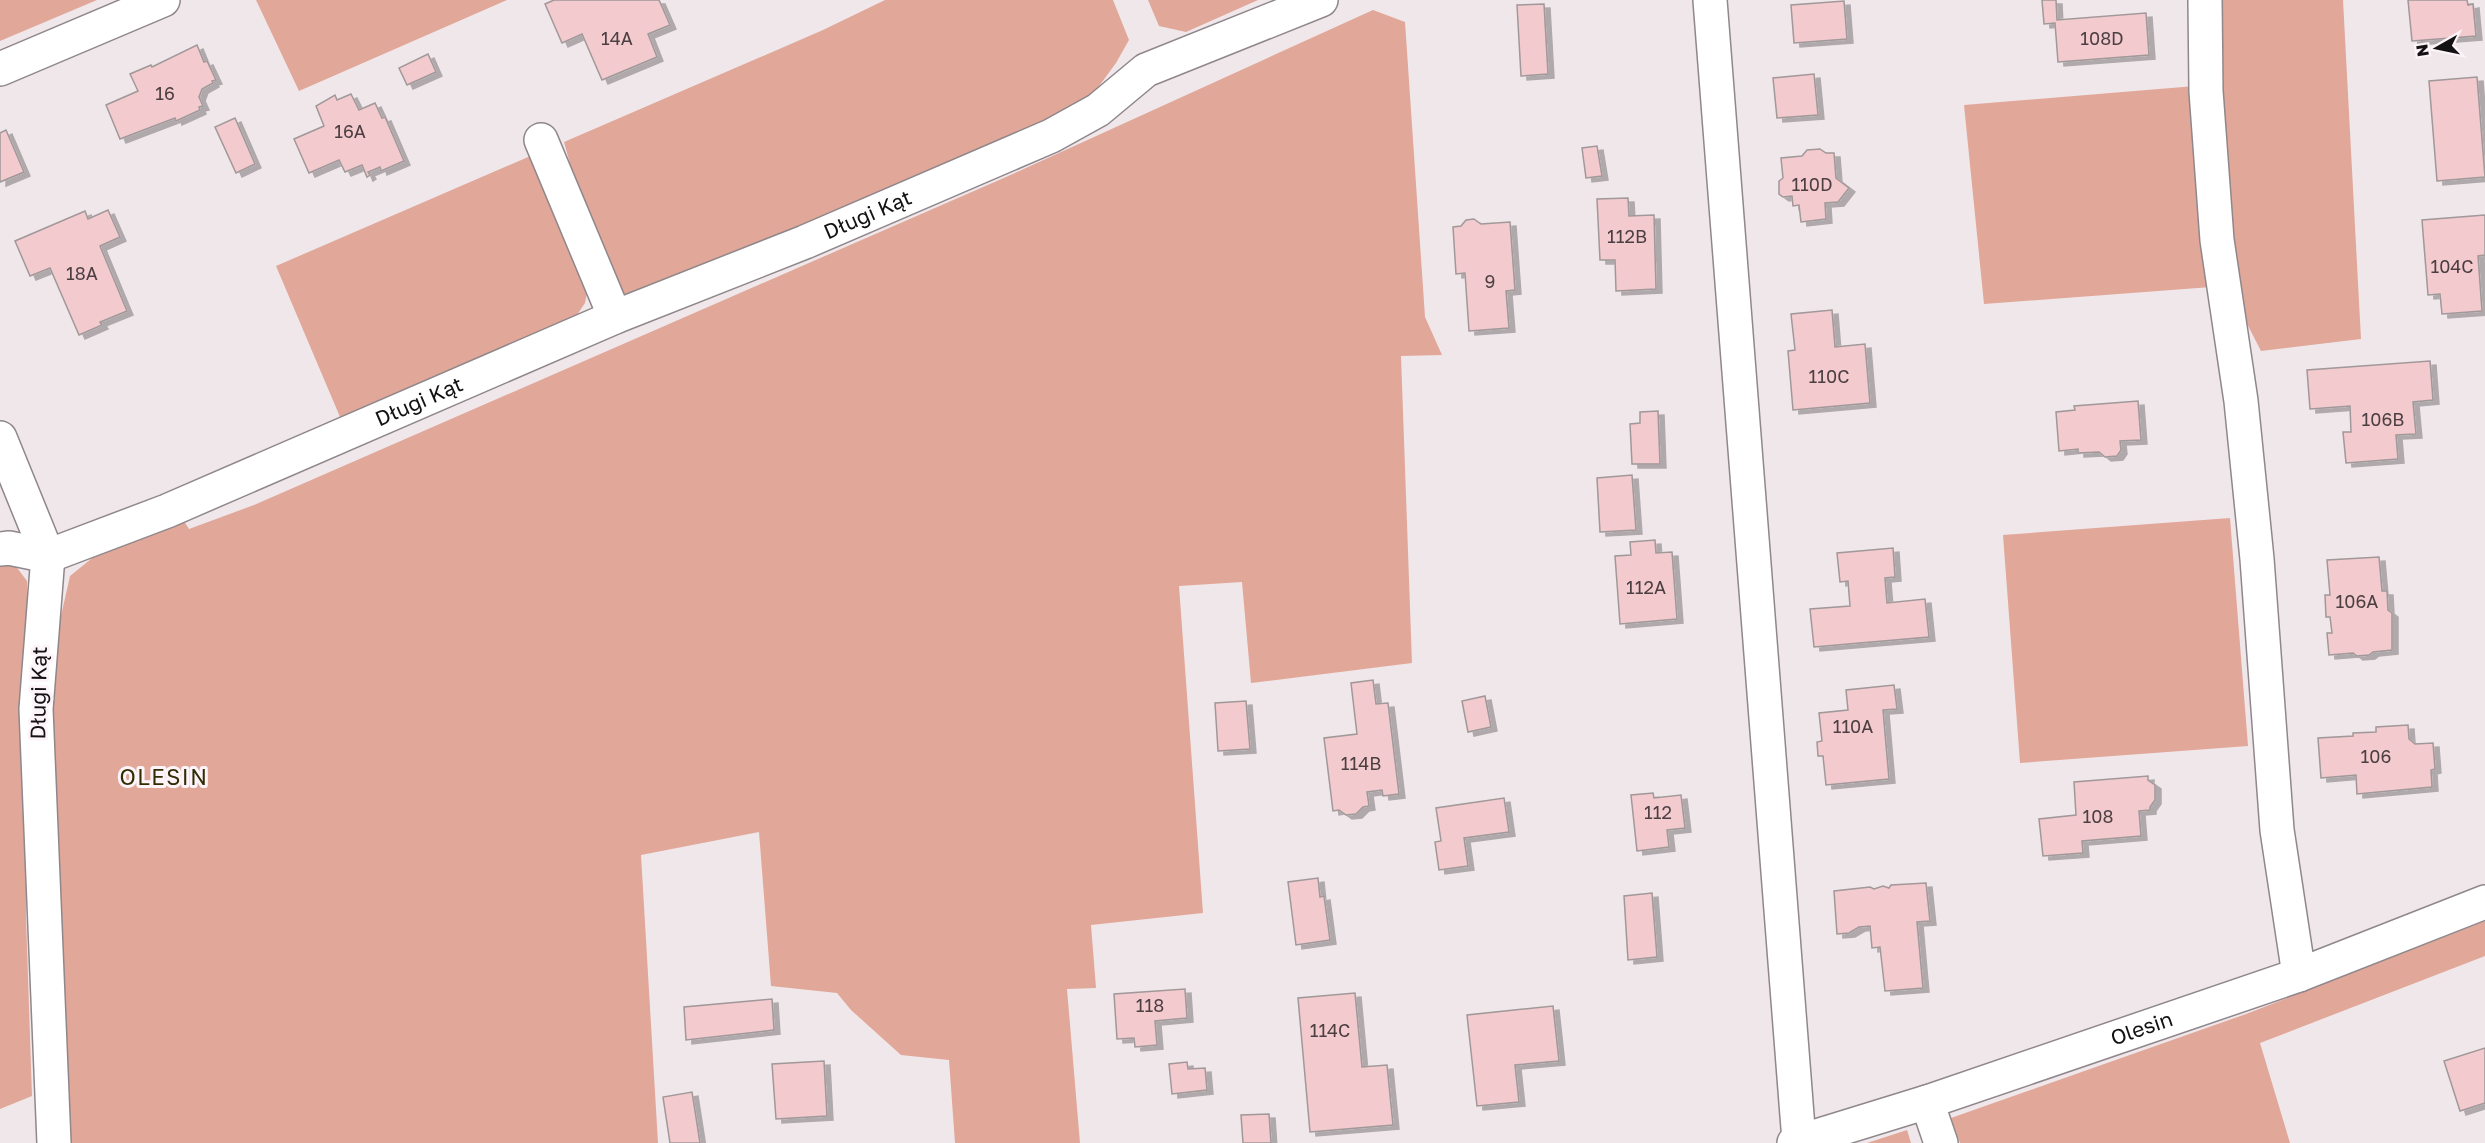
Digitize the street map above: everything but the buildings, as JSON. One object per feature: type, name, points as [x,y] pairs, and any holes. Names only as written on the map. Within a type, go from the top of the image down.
[{"type":"street","points":[[0,69],[163,0]]},
{"type":"street","name":"Długi Kąt","points":[[54,1143],[36,709],[48,556],[167,511],[615,317],[805,242],[1051,136],[1098,110],[1146,70],[1321,0]]},
{"type":"street","points":[[1710,0],[1797,1142]]},
{"type":"street","points":[[2205,0],[2206,91],[2217,240],[2241,401],[2257,559],[2277,830],[2299,975]]},
{"type":"street","points":[[541,140],[615,317]]},
{"type":"street","points":[[0,438],[48,556]]},
{"type":"street","points":[[0,549],[9,548],[48,556]]},
{"type":"street","name":"Olesin","points":[[1797,1142],[1927,1102],[2299,975],[2485,902]]},
{"type":"street","points":[[1927,1102],[1941,1143]]},
{"type":"shaded area","points":[[0,0],[97,0],[0,41]]},
{"type":"shaded area","points":[[256,0],[507,0],[299,91]]},
{"type":"shaded area","points":[[885,0],[1113,0],[1129,40],[1116,63],[1088,101],[1057,119],[627,300],[604,264],[588,224],[564,142],[823,30]]},
{"type":"shaded area","points":[[1148,0],[1258,0],[1186,32],[1159,26]]},
{"type":"shaded area","points":[[2213,0],[2343,0],[2361,339],[2261,351],[2243,316],[2218,131]]},
{"type":"shaded area","points":[[1373,10],[1405,22],[1425,317],[1442,355],[1401,356],[1412,663],[1251,683],[1242,582],[1179,586],[1203,913],[1091,925],[1096,988],[1067,989],[1080,1143],[955,1143],[949,1060],[901,1055],[851,1010],[837,993],[771,986],[759,832],[641,855],[658,1143],[67,1143],[51,723],[54,647],[70,576],[101,551],[180,515],[189,529],[254,505],[1006,177]]},
{"type":"shaded area","points":[[2195,86],[2211,287],[1984,304],[1964,105]]},
{"type":"shaded area","points":[[535,154],[590,278],[585,303],[575,318],[343,424],[276,266]]},
{"type":"shaded area","points":[[2230,518],[2248,746],[2020,763],[2003,535]]},
{"type":"shaded area","points":[[0,561],[15,565],[27,581],[26,917],[32,1096],[0,1109]]},
{"type":"shaded area","points":[[2485,921],[2485,956],[2260,1043],[2290,1143],[1960,1143],[1951,1118],[2246,1014]]},
{"type":"shaded area","points":[[1907,1130],[1911,1143],[1867,1143]]},
{"type":"district","name":"OLESIN","points":[[164,777]]}]
